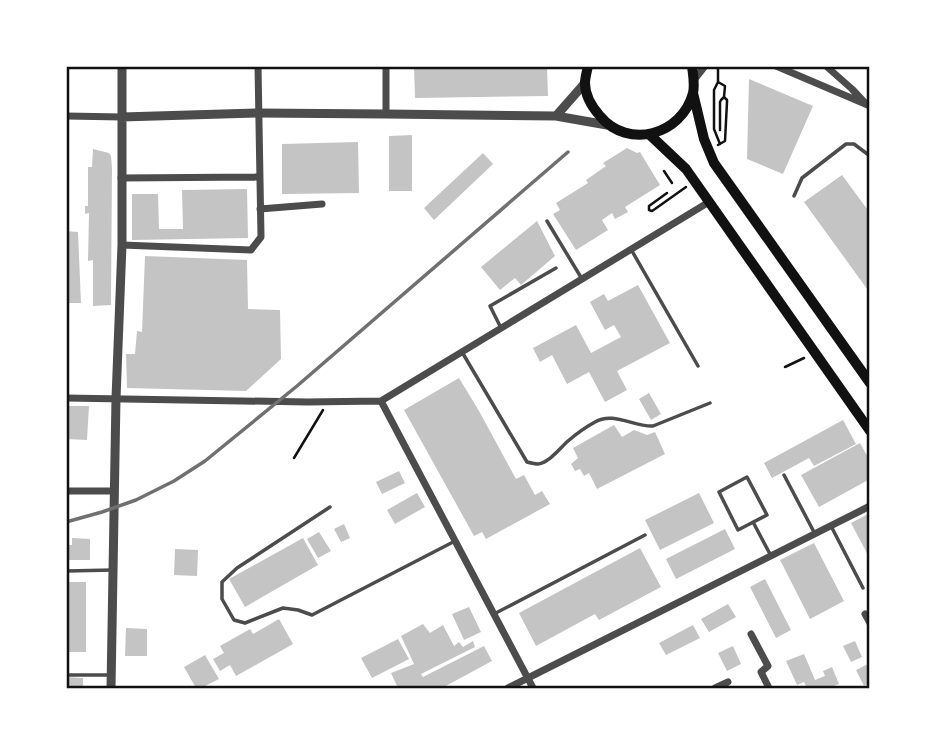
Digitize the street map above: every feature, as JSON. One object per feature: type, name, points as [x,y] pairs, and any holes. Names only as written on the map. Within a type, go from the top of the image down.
[{"type":"main road","points":[[587,66],[585,83],[591,106],[607,125],[629,135],[650,135],[666,129],[684,114],[693,93]]},
{"type":"main road","points":[[692,66],[693,93],[704,139],[714,163],[870,383]]},
{"type":"main road","points":[[650,135],[687,170],[870,431]]},
{"type":"street","points":[[111,688],[116,398],[122,246],[122,66]]},
{"type":"street","points":[[122,246],[251,250],[261,237],[258,66]]},
{"type":"street","points":[[386,66],[386,114]]},
{"type":"street","points":[[694,80],[705,66]]},
{"type":"street","points":[[776,66],[869,106]]},
{"type":"street","points":[[825,66],[869,106]]},
{"type":"street","points":[[556,116],[585,83]]},
{"type":"street","points":[[66,116],[257,113],[556,116],[607,125]]},
{"type":"street","points":[[121,178],[259,177]]},
{"type":"street","points":[[66,398],[381,401],[709,202]]},
{"type":"street","points":[[260,209],[323,204]]},
{"type":"street","points":[[381,401],[533,688]]},
{"type":"street","points":[[66,491],[114,491]]},
{"type":"street","points":[[508,688],[870,506]]},
{"type":"street","points":[[865,614],[870,623]]},
{"type":"street","points":[[751,634],[768,666],[761,671],[769,688]]},
{"type":"street","points":[[715,688],[728,682]]},
{"type":"lane","points":[[794,196],[802,178],[846,144],[854,145],[870,156]]},
{"type":"lane","points":[[547,221],[582,279]]},
{"type":"lane","points":[[631,249],[698,366]]},
{"type":"lane","points":[[501,328],[490,306],[555,268]]},
{"type":"lane","points":[[461,352],[527,462],[539,464],[547,460],[568,441],[604,417],[653,426],[710,403]]},
{"type":"lane","points":[[784,475],[815,534]]},
{"type":"lane","points":[[747,477],[767,515],[753,523],[738,530],[719,492],[747,477]]},
{"type":"lane","points":[[330,507],[237,568],[222,582],[222,599],[234,620],[244,623],[283,608],[312,615],[455,541]]},
{"type":"lane","points":[[753,523],[771,556]]},
{"type":"lane","points":[[831,526],[863,588]]},
{"type":"lane","points":[[494,614],[645,535]]},
{"type":"lane","points":[[66,571],[113,570]]},
{"type":"lane","points":[[66,675],[111,675]]},
{"type":"path","points":[[718,66],[718,82],[713,90],[714,130],[720,144]]},
{"type":"path","points":[[718,82],[725,86],[724,97],[720,102],[720,130]]},
{"type":"path","points":[[709,150],[725,141],[727,100],[724,97]]},
{"type":"path","points":[[664,171],[672,183]]},
{"type":"path","points":[[667,193],[649,206],[649,210],[652,211],[695,181]]},
{"type":"path","points":[[785,367],[815,352]]},
{"type":"path","points":[[294,458],[327,402]]},
{"type":"building","points":[[414,66],[547,66],[548,96],[415,98]]},
{"type":"building","points":[[749,79],[813,106],[783,174],[747,159]]},
{"type":"building","points":[[412,135],[412,191],[389,191],[389,136]]},
{"type":"building","points":[[358,142],[359,193],[282,194],[282,144]]},
{"type":"building","points":[[627,148],[640,152],[660,185],[625,207],[628,212],[615,219],[612,213],[602,220],[608,230],[576,250],[553,214],[560,210],[556,203],[588,183],[586,180],[606,166],[603,163]]},
{"type":"building","points":[[93,149],[111,156],[111,305],[93,306],[93,260],[88,261],[89,213],[85,214],[85,206],[88,206],[88,167],[92,167]]},
{"type":"building","points":[[483,153],[493,164],[434,220],[424,208]]},
{"type":"building","points":[[842,175],[870,213],[870,293],[804,202]]},
{"type":"building","points":[[247,189],[248,238],[132,240],[132,194],[158,194],[159,229],[183,229],[182,190]]},
{"type":"building","points":[[537,221],[555,256],[521,285],[515,278],[500,290],[481,267]]},
{"type":"building","points":[[66,231],[78,232],[81,303],[66,303]]},
{"type":"building","points":[[145,256],[247,260],[248,309],[280,310],[281,359],[246,391],[127,388],[126,354],[135,354],[137,331],[142,332]]},
{"type":"building","points":[[638,285],[670,343],[617,371],[627,390],[605,402],[589,372],[567,384],[552,355],[540,362],[533,348],[576,325],[591,353],[621,337],[614,325],[605,330],[590,302],[604,294],[608,301]]},
{"type":"building","points":[[459,378],[516,479],[524,475],[535,495],[542,491],[550,504],[486,539],[482,532],[474,536],[404,410]]},
{"type":"building","points":[[649,393],[661,414],[651,420],[639,399]]},
{"type":"building","points":[[66,406],[89,406],[87,440],[66,439]]},
{"type":"building","points":[[843,420],[856,444],[814,466],[809,458],[772,478],[764,463]]},
{"type":"building","points":[[614,425],[622,437],[634,430],[647,435],[655,432],[665,454],[597,489],[589,473],[584,476],[580,469],[575,471],[571,464],[578,458],[573,448]]},
{"type":"building","points":[[860,443],[870,461],[870,479],[819,507],[801,475]]},
{"type":"building","points":[[399,471],[405,483],[382,494],[376,482]]},
{"type":"building","points":[[417,493],[425,507],[395,524],[387,510]]},
{"type":"building","points":[[699,493],[714,523],[660,550],[645,520]]},
{"type":"building","points":[[870,513],[870,559],[851,523]]},
{"type":"building","points":[[344,524],[350,538],[341,542],[334,529]]},
{"type":"building","points":[[725,529],[735,549],[676,579],[666,559]]},
{"type":"building","points":[[319,532],[331,551],[318,558],[307,539]]},
{"type":"building","points":[[72,538],[90,539],[90,560],[66,560],[66,545],[72,545]]},
{"type":"building","points":[[303,538],[318,565],[245,607],[229,579]]},
{"type":"building","points":[[814,543],[844,601],[810,619],[780,560]]},
{"type":"building","points":[[640,548],[661,587],[599,620],[595,614],[536,646],[519,613]]},
{"type":"building","points":[[175,549],[198,550],[197,576],[174,575]]},
{"type":"building","points":[[765,579],[791,630],[776,638],[750,587]]},
{"type":"building","points":[[66,582],[86,582],[86,652],[66,652]]},
{"type":"building","points":[[728,604],[736,617],[709,632],[701,619]]},
{"type":"building","points":[[469,607],[481,632],[464,640],[452,614]]},
{"type":"building","points":[[279,619],[293,644],[236,676],[230,665],[220,671],[213,659],[224,653],[220,646],[250,629],[253,634]]},
{"type":"building","points":[[423,624],[430,633],[443,625],[454,646],[459,642],[463,647],[473,641],[475,647],[421,674],[423,677],[484,646],[492,661],[442,688],[398,688],[391,673],[414,664],[401,636]]},
{"type":"building","points":[[693,625],[700,638],[666,655],[659,643]]},
{"type":"building","points":[[126,628],[147,629],[147,656],[125,656]]},
{"type":"building","points":[[398,639],[409,659],[372,678],[361,658]]},
{"type":"building","points":[[855,641],[862,657],[851,662],[843,646]]},
{"type":"building","points":[[733,646],[741,664],[727,671],[718,653]]},
{"type":"building","points":[[804,654],[815,680],[825,676],[823,671],[832,667],[839,684],[828,688],[807,688],[804,682],[797,685],[786,661]]},
{"type":"building","points":[[205,655],[219,679],[196,688],[184,667]]},
{"type":"building","points":[[868,664],[870,683],[864,686],[856,670]]},
{"type":"building","points":[[66,677],[83,678],[83,688],[66,688]]},
{"type":"railway","points":[[66,522],[136,500],[174,481],[205,461],[297,386],[568,152]]}]
